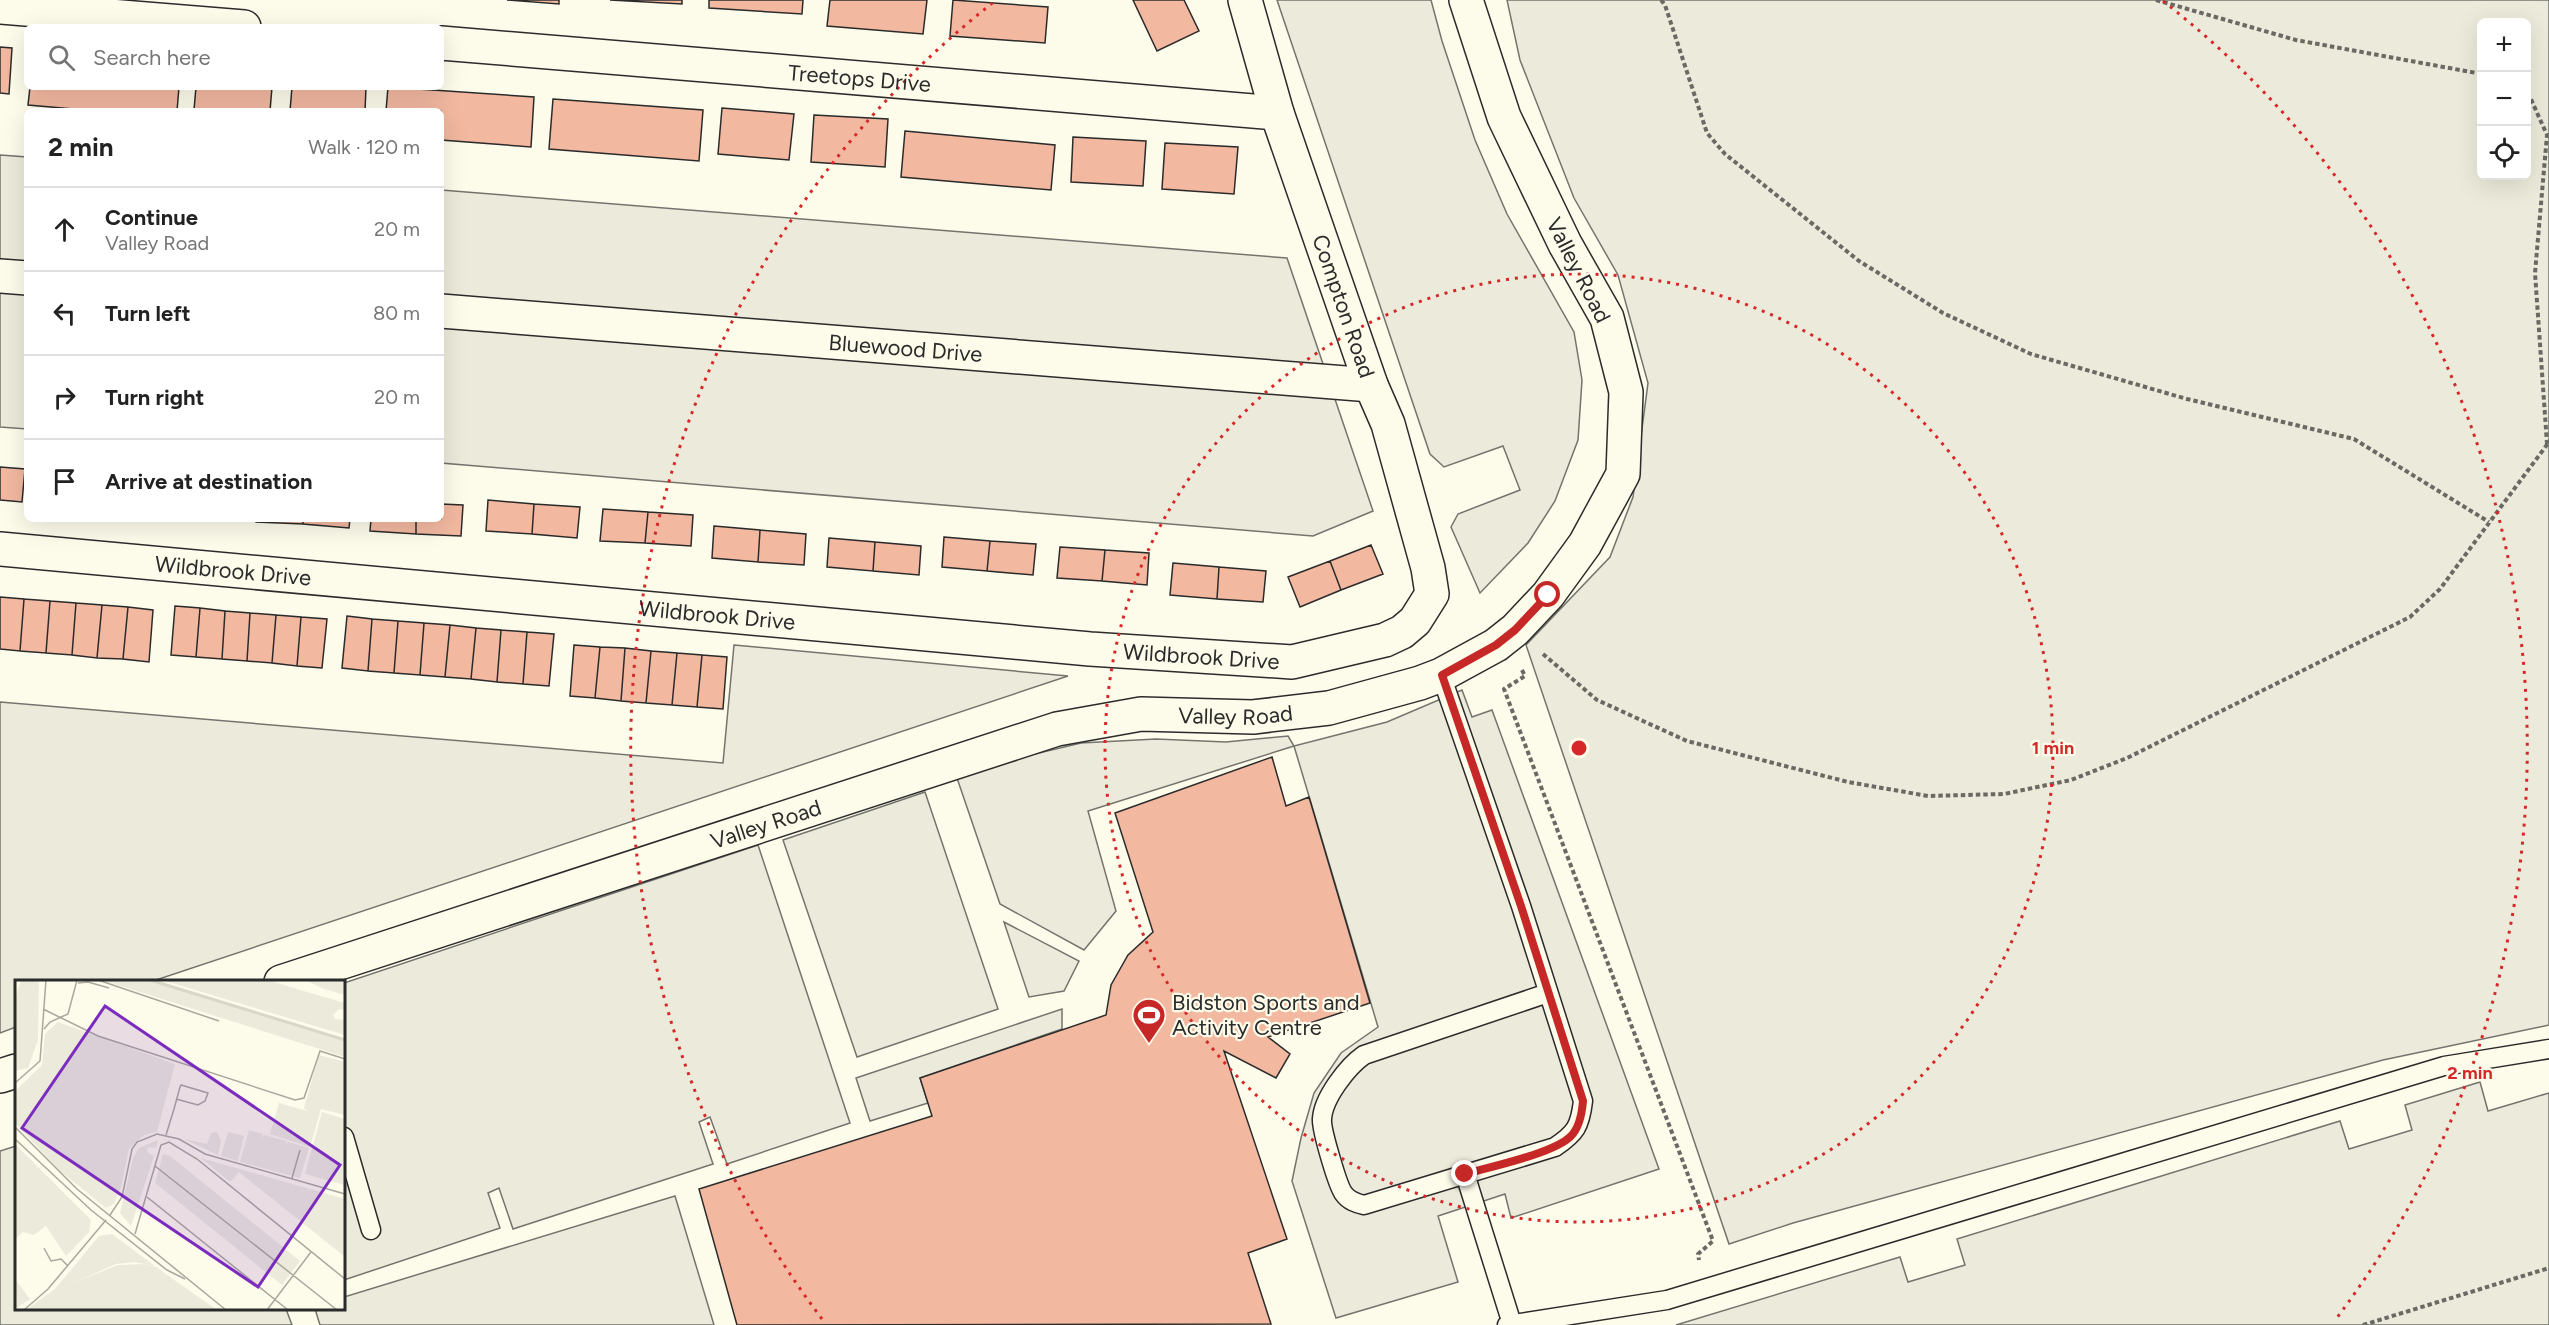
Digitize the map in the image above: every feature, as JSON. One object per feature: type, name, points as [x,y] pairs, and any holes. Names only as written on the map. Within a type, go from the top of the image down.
[{"type":"street","name":"Compton Road","points":[[1245,0],[1277,113],[1371,385],[1388,424],[1428,568],[1432,594],[1423,610]]},
{"type":"street","name":"Valley Road","points":[[288,980],[1058,729],[1141,714],[1253,717],[1329,708],[1442,675],[1496,645],[1515,630],[1548,595],[1585,544],[1623,474],[1626,392],[1607,318],[1564,244],[1504,117],[1466,0]]},
{"type":"street","points":[[0,7],[207,24]]},
{"type":"street","name":"Treetops Drive","points":[[444,43],[1277,113]]},
{"type":"street","points":[[0,276],[24,278]]},
{"type":"street","name":"Bluewood Drive","points":[[444,311],[1371,385]]},
{"type":"street","name":"Wildbrook Drive","points":[[0,549],[1090,649],[1292,662],[1385,640],[1402,632],[1415,621],[1423,610]]},
{"type":"street","points":[[0,1076],[15,1071]]},
{"type":"lane","points":[[1442,675],[1548,993],[1583,1101],[1581,1120],[1571,1136],[1555,1147],[1364,1205],[1353,1202],[1343,1193],[1323,1133],[1321,1118],[1331,1094],[1350,1066],[1364,1055],[1548,993]]},
{"type":"lane","points":[[1465,1174],[1509,1324],[1667,1300],[2444,1066],[2549,1049]]},
{"type":"lane","points":[[345,1140],[371,1230]]},
{"type":"path","points":[[1662,0],[1707,133],[1725,154],[1859,261],[1943,313],[2031,354],[2187,399],[2355,439],[2489,522]]},
{"type":"path","points":[[2156,0],[2296,40],[2477,73]]},
{"type":"path","points":[[1515,630],[1597,700],[1687,741],[1848,782],[1928,796],[2004,794],[2071,780],[2127,758],[2410,617],[2440,589],[2548,443],[2535,273],[2547,135],[2531,99]]},
{"type":"path","points":[[1520,666],[1525,676],[1504,689],[1713,1241],[1698,1254],[1707,1288]]},
{"type":"path","points":[[2363,1325],[2549,1269]]},
{"type":"shaded area","points":[[1277,0],[1431,0],[1475,140],[1507,214],[1574,332],[1582,380],[1578,440],[1555,501],[1528,543],[1480,593],[1451,527],[1458,514],[1520,490],[1503,446],[1444,467],[1430,454]]},
{"type":"shaded area","points":[[1507,0],[2549,0],[2549,1025],[2383,1060],[1793,1223],[1729,1244],[1526,645],[1610,557],[1633,497],[1648,383],[1618,275],[1574,198],[1520,60]]},
{"type":"shaded area","points":[[0,155],[24,157],[24,429],[0,427]]},
{"type":"shaded area","points":[[444,190],[1287,258],[1373,511],[1313,536],[444,463]]},
{"type":"shaded area","points":[[734,645],[1068,676],[156,980],[15,980],[15,1027],[0,1033],[0,702],[723,763]]},
{"type":"shaded area","points":[[1462,690],[1472,717],[1492,710],[1659,1169],[1511,1218],[1505,1194],[1438,1216],[1458,1282],[1336,1318],[1292,1181],[1314,1093],[1341,1053],[1378,1027],[1294,746],[1387,722]]},
{"type":"shaded area","points":[[1288,736],[1294,746],[1088,811],[1116,911],[1084,950],[1000,904],[957,778],[1022,757],[1081,743],[1156,739],[1226,742]]},
{"type":"shaded area","points":[[925,792],[998,1009],[857,1057],[783,840]]},
{"type":"shaded area","points":[[758,845],[850,1123],[727,1164],[710,1117],[699,1122],[713,1164],[513,1229],[499,1188],[488,1193],[500,1228],[345,1280],[345,983]]},
{"type":"shaded area","points":[[1004,922],[1079,961],[1064,991],[1029,997]]},
{"type":"shaded area","points":[[1062,1009],[1062,1029],[920,1078],[928,1103],[870,1121],[856,1078]]},
{"type":"shaded area","points":[[2480,1082],[2488,1111],[2549,1093],[2549,1325],[1676,1325],[1900,1257],[1908,1282],[1965,1265],[1957,1239],[2340,1121],[2349,1149],[2412,1130],[2405,1105]]},
{"type":"shaded area","points":[[15,1146],[15,1310],[286,1310],[292,1325],[0,1325],[0,1151]]},
{"type":"shaded area","points":[[675,1196],[714,1325],[320,1325],[315,1310],[345,1310],[345,1297]]},
{"type":"building","points":[[507,0],[559,0],[559,4]]},
{"type":"building","points":[[610,0],[682,0],[682,4]]},
{"type":"building","points":[[709,0],[803,0],[802,14],[709,8]]},
{"type":"building","points":[[830,0],[927,0],[923,34],[827,26]]},
{"type":"building","points":[[953,0],[1048,7],[1045,43],[950,36]]},
{"type":"building","points":[[1133,0],[1184,0],[1199,31],[1157,51]]},
{"type":"building","points":[[0,47],[12,48],[9,94],[0,93]]},
{"type":"building","points":[[30,90],[179,90],[177,108],[62,108],[28,105]]},
{"type":"building","points":[[196,90],[272,90],[270,108],[194,108]]},
{"type":"building","points":[[292,90],[366,90],[365,108],[290,108]]},
{"type":"building","points":[[388,90],[432,90],[534,97],[531,147],[444,140],[444,108],[386,108]]},
{"type":"building","points":[[553,99],[703,110],[699,161],[549,149]]},
{"type":"building","points":[[722,108],[794,114],[789,160],[718,154]]},
{"type":"building","points":[[814,115],[888,119],[885,167],[811,162]]},
{"type":"building","points":[[905,131],[1055,145],[1051,190],[901,177]]},
{"type":"building","points":[[1073,137],[1146,141],[1143,186],[1071,182]]},
{"type":"building","points":[[1165,143],[1238,147],[1234,194],[1162,189]]},
{"type":"building","points":[[0,467],[24,469],[22,502],[0,500]]},
{"type":"building","points":[[488,500],[534,504],[532,534],[486,531]]},
{"type":"building","points":[[444,504],[463,505],[461,536],[416,534],[416,522],[444,522]]},
{"type":"building","points":[[534,504],[580,507],[577,538],[532,534]]},
{"type":"building","points":[[603,509],[648,512],[645,543],[600,541]]},
{"type":"building","points":[[648,512],[693,515],[691,546],[645,543]]},
{"type":"building","points":[[256,522],[303,522],[303,524]]},
{"type":"building","points":[[303,522],[350,522],[349,528],[303,524]]},
{"type":"building","points":[[371,522],[416,522],[416,534],[370,531]]},
{"type":"building","points":[[714,526],[760,530],[758,562],[712,558]]},
{"type":"building","points":[[760,530],[806,534],[804,565],[758,562]]},
{"type":"building","points":[[944,537],[990,541],[987,571],[942,567]]},
{"type":"building","points":[[829,538],[875,542],[873,571],[827,567]]},
{"type":"building","points":[[990,541],[1036,544],[1033,575],[987,571]]},
{"type":"building","points":[[875,542],[921,546],[919,575],[873,571]]},
{"type":"building","points":[[1371,545],[1383,574],[1341,590],[1330,561]]},
{"type":"building","points":[[1060,547],[1105,550],[1102,581],[1057,578]]},
{"type":"building","points":[[1105,550],[1149,553],[1147,585],[1102,581]]},
{"type":"building","points":[[1330,561],[1341,590],[1300,607],[1288,577]]},
{"type":"building","points":[[1173,563],[1219,567],[1217,599],[1170,595]]},
{"type":"building","points":[[1219,567],[1266,571],[1263,602],[1217,599]]},
{"type":"building","points":[[0,597],[24,599],[20,651],[0,649]]},
{"type":"building","points":[[24,599],[50,601],[46,653],[20,651]]},
{"type":"building","points":[[50,601],[76,603],[72,655],[46,653]]},
{"type":"building","points":[[76,603],[102,605],[97,658],[72,655]]},
{"type":"building","points":[[102,605],[128,607],[123,659],[97,658]]},
{"type":"building","points":[[175,606],[200,608],[196,657],[171,655]]},
{"type":"building","points":[[128,607],[153,610],[149,662],[123,659]]},
{"type":"building","points":[[200,608],[225,611],[222,659],[196,657]]},
{"type":"building","points":[[225,611],[250,613],[247,661],[222,659]]},
{"type":"building","points":[[250,613],[276,615],[272,663],[247,661]]},
{"type":"building","points":[[276,615],[301,617],[297,666],[272,663]]},
{"type":"building","points":[[347,616],[372,619],[368,671],[342,668]]},
{"type":"building","points":[[301,617],[327,619],[322,668],[297,666]]},
{"type":"building","points":[[372,619],[398,621],[394,673],[368,671]]},
{"type":"building","points":[[398,621],[424,623],[420,675],[394,673]]},
{"type":"building","points":[[424,623],[450,625],[445,677],[420,675]]},
{"type":"building","points":[[450,625],[476,628],[471,679],[445,677]]},
{"type":"building","points":[[476,628],[501,630],[497,682],[471,679]]},
{"type":"building","points":[[501,630],[527,632],[523,684],[497,682]]},
{"type":"building","points":[[527,632],[554,634],[549,686],[523,684]]},
{"type":"building","points":[[574,645],[600,647],[595,698],[570,696]]},
{"type":"building","points":[[600,647],[625,648],[621,701],[595,698]]},
{"type":"building","points":[[625,648],[651,651],[646,703],[621,701]]},
{"type":"building","points":[[651,651],[677,653],[672,705],[646,703]]},
{"type":"building","points":[[677,653],[702,655],[697,707],[672,705]]},
{"type":"building","points":[[702,655],[727,657],[723,709],[697,707]]},
{"type":"building","name":"Bidston Sports and Activity Centre","points":[[1272,757],[1286,806],[1309,797],[1370,1003],[1268,1037],[1290,1054],[1276,1078],[1224,1051],[1287,1239],[1248,1253],[1271,1324],[737,1325],[699,1189],[932,1116],[920,1078],[1106,1015],[1111,985],[1128,955],[1153,932],[1115,813]]},
{"type":"place","name":"Bidston Sports and Activity Centre","points":[[1149,1044]]},
{"type":"route","points":[[1465,1174],[1555,1147],[1571,1136],[1581,1120],[1583,1101],[1521,906],[1442,675],[1496,645],[1515,630],[1548,595]]}]
